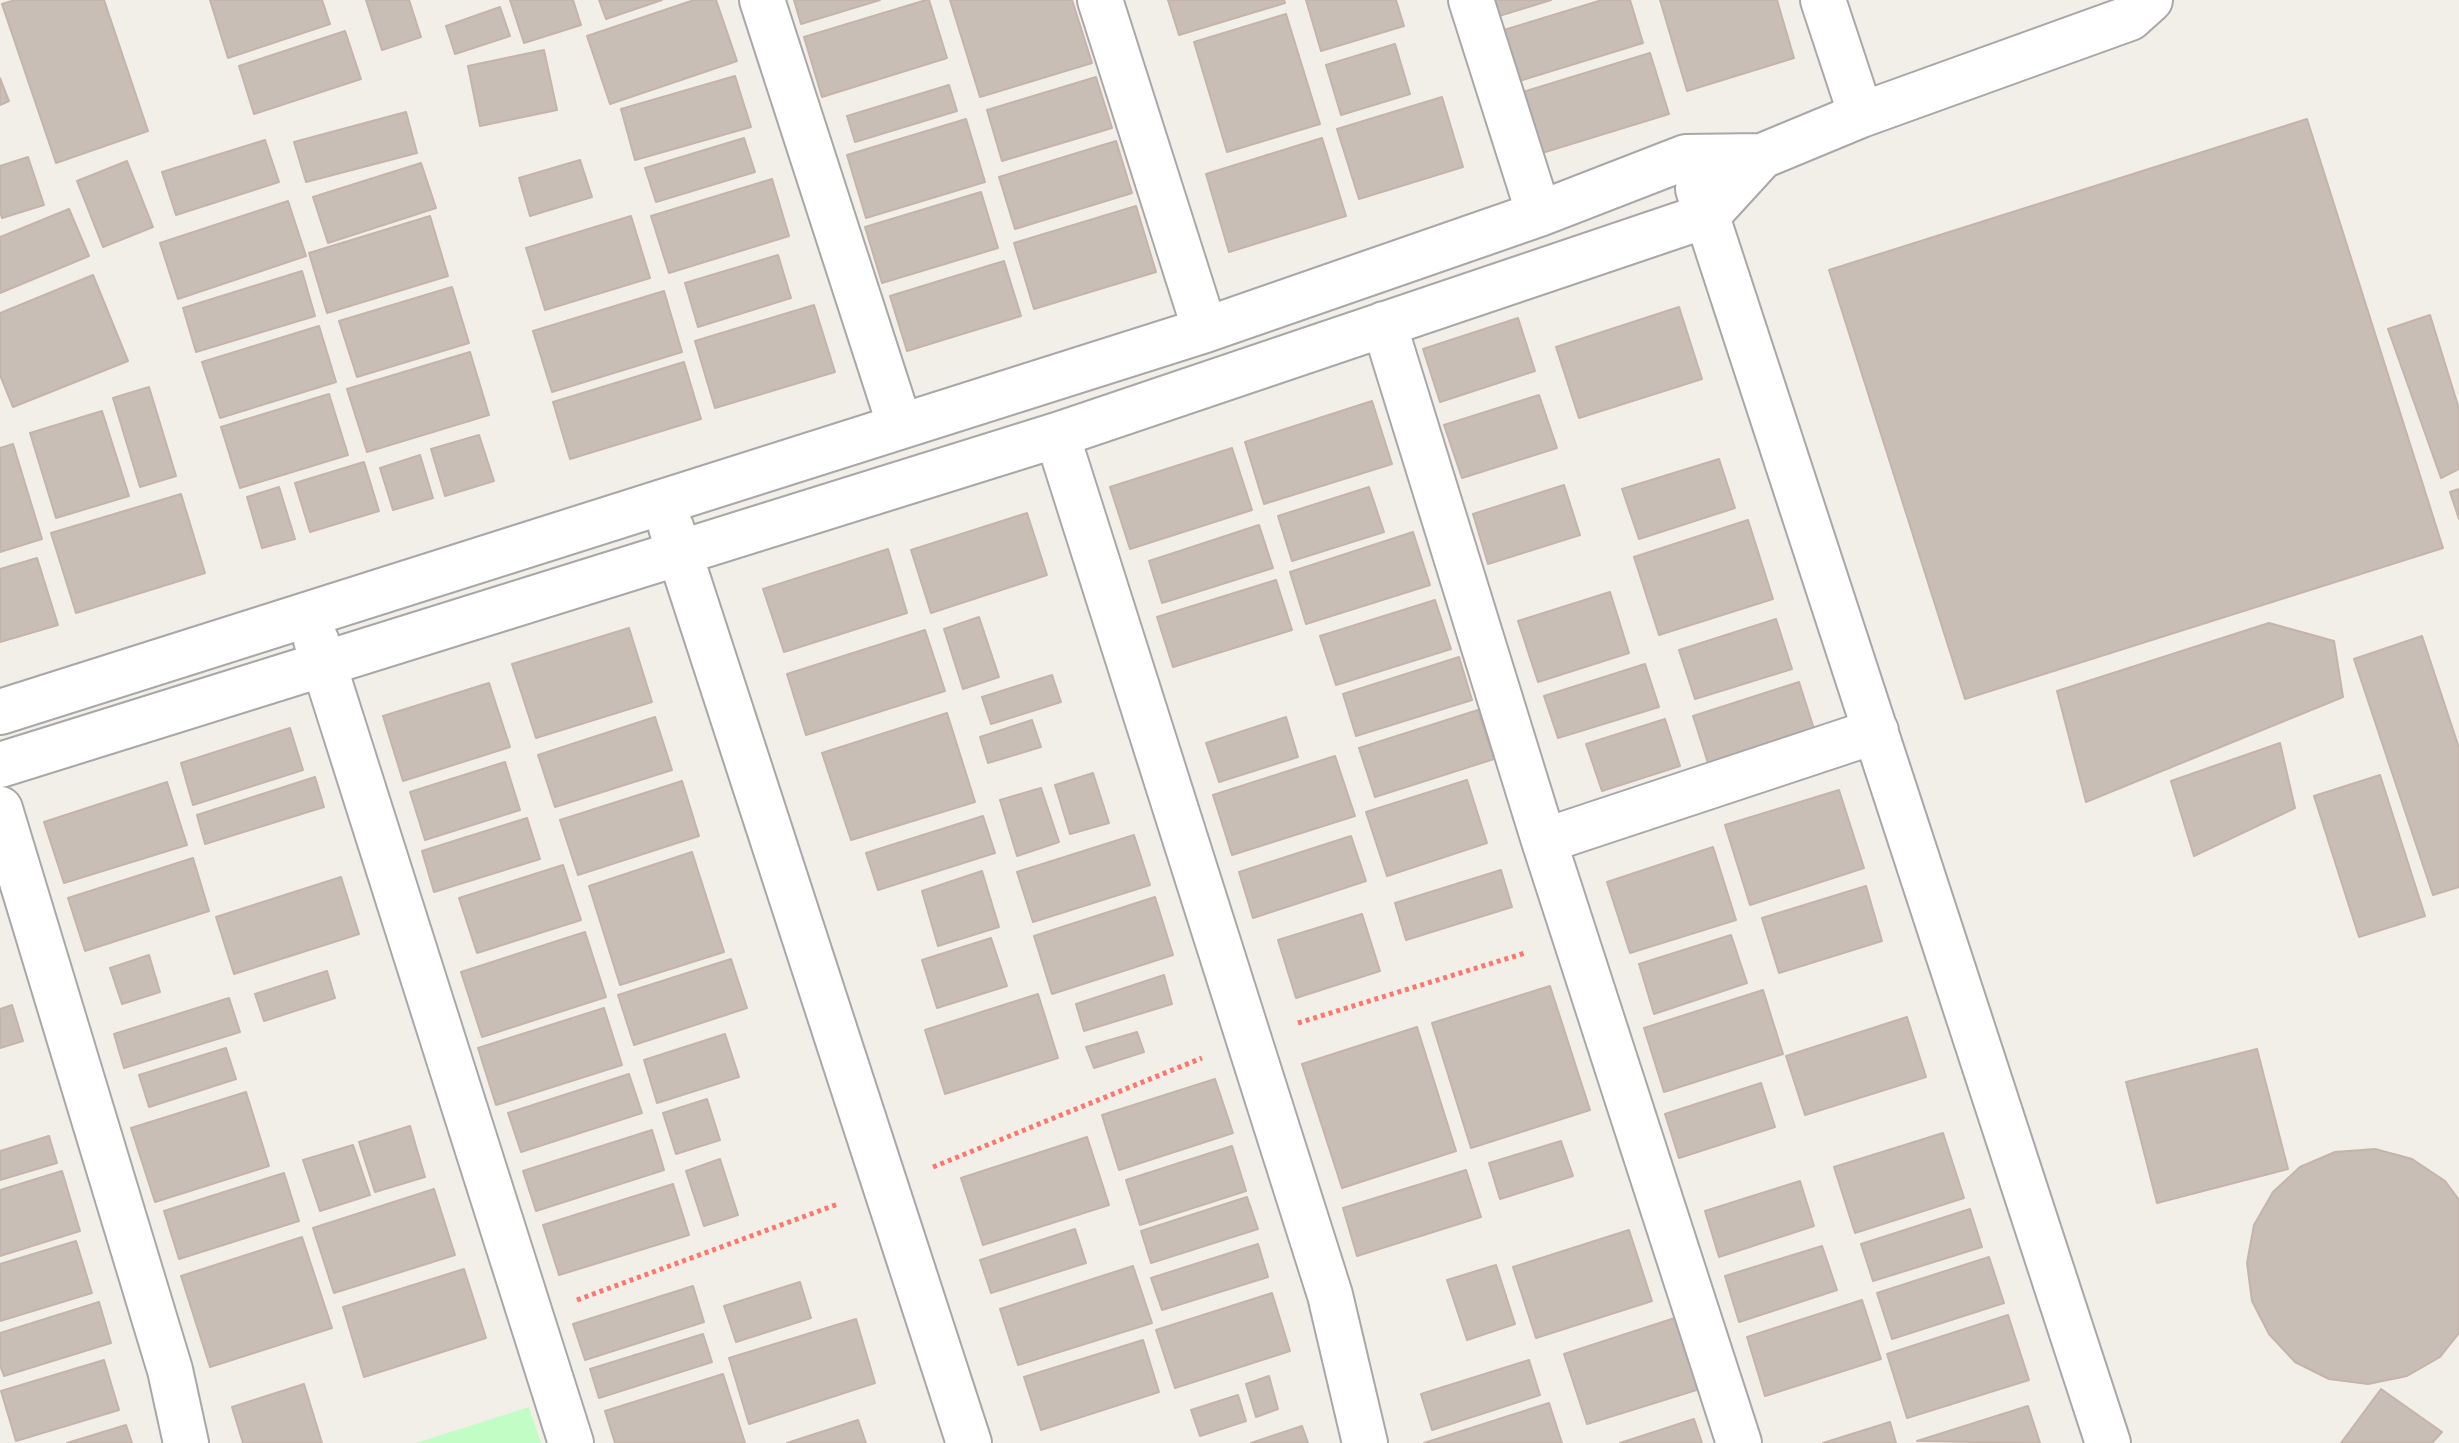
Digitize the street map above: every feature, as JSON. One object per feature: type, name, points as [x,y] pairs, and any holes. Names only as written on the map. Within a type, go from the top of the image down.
[{"type":"street","points":[[762,0],[900,426]]},
{"type":"street","points":[[1100,0],[1205,330]]},
{"type":"street","points":[[1471,0],[1539,214]]},
{"type":"street","points":[[1823,0],[1861,115]]},
{"type":"street","points":[[0,712],[1205,330],[1539,214],[1686,157],[1762,156],[1861,115],[2130,18],[2150,0]]},
{"type":"street","points":[[0,765],[1057,435],[1708,215],[1762,156]]},
{"type":"street","points":[[1686,157],[1708,215],[2108,1443]]},
{"type":"street","points":[[1384,324],[1544,841],[1739,1443]]},
{"type":"street","points":[[1057,435],[1330,1295],[1365,1443]]},
{"type":"street","points":[[663,502],[969,1443]]},
{"type":"street","points":[[308,615],[571,1443]]},
{"type":"street","points":[[1544,841],[1876,731]]},
{"type":"street","points":[[0,809],[170,1370],[186,1443]]},
{"type":"path","points":[[533,1316],[886,1186],[1248,1039],[1575,937]]},
{"type":"green space","points":[[529,1407],[541,1443],[416,1443]]},
{"type":"building","points":[[15,0],[104,0],[148,131],[56,163],[2,4]]},
{"type":"building","points":[[210,0],[322,0],[330,24],[228,58]]},
{"type":"building","points":[[366,0],[409,0],[421,37],[382,50]]},
{"type":"building","points":[[510,0],[573,0],[581,25],[524,43]]},
{"type":"building","points":[[599,0],[662,0],[606,19]]},
{"type":"building","points":[[694,0],[716,0],[737,61],[610,104],[587,36]]},
{"type":"building","points":[[794,0],[880,0],[801,24]]},
{"type":"building","points":[[929,0],[947,58],[822,97],[804,37]]},
{"type":"building","points":[[950,0],[1072,0],[1092,63],[980,97]]},
{"type":"building","points":[[1168,0],[1284,0],[1285,3],[1179,35]]},
{"type":"building","points":[[1306,0],[1396,0],[1404,26],[1321,51]]},
{"type":"building","points":[[1494,0],[1551,0],[1499,16]]},
{"type":"building","points":[[1602,0],[1630,0],[1643,43],[1519,81],[1504,30]]},
{"type":"building","points":[[1660,0],[1777,0],[1794,58],[1687,91]]},
{"type":"building","points":[[500,7],[510,36],[455,54],[446,26]]},
{"type":"building","points":[[1286,14],[1320,124],[1227,152],[1194,42]]},
{"type":"building","points":[[345,31],[361,79],[254,114],[239,66]]},
{"type":"building","points":[[1395,44],[1410,94],[1341,115],[1326,65]]},
{"type":"building","points":[[544,50],[557,110],[480,126],[468,66]]},
{"type":"building","points":[[1650,53],[1669,114],[1542,153],[1523,92]]},
{"type":"building","points":[[735,76],[751,127],[635,160],[621,109]]},
{"type":"building","points":[[1096,77],[1112,128],[1002,161],[987,110]]},
{"type":"building","points":[[0,78],[9,101],[0,105]]},
{"type":"building","points":[[949,85],[957,111],[855,142],[847,116]]},
{"type":"building","points":[[1442,97],[1463,167],[1359,199],[1337,129]]},
{"type":"building","points":[[406,112],[417,153],[306,182],[294,142]]},
{"type":"building","points":[[966,119],[985,182],[866,218],[847,155]]},
{"type":"building","points":[[2307,119],[2443,548],[1965,699],[1829,270]]},
{"type":"building","points":[[744,138],[755,172],[656,202],[645,168]]},
{"type":"building","points":[[1322,138],[1346,216],[1229,252],[1206,174]]},
{"type":"building","points":[[265,140],[279,182],[176,215],[162,172]]},
{"type":"building","points":[[1116,141],[1132,193],[1015,229],[999,177]]},
{"type":"building","points":[[28,157],[44,205],[2,218],[0,166]]},
{"type":"building","points":[[580,160],[592,197],[530,216],[519,178]]},
{"type":"building","points":[[127,161],[153,227],[103,247],[77,181]]},
{"type":"building","points":[[421,163],[436,208],[328,243],[313,197]]},
{"type":"building","points":[[772,179],[789,236],[669,273],[651,216]]},
{"type":"building","points":[[981,192],[998,248],[882,283],[865,227]]},
{"type":"building","points":[[288,201],[306,256],[178,299],[160,243]]},
{"type":"building","points":[[1136,206],[1156,272],[1034,309],[1014,243]]},
{"type":"building","points":[[69,209],[89,256],[0,293],[0,237]]},
{"type":"building","points":[[430,216],[448,276],[327,313],[309,253]]},
{"type":"building","points":[[631,216],[650,278],[545,310],[526,248]]},
{"type":"building","points":[[778,255],[791,298],[698,327],[685,283]]},
{"type":"building","points":[[1004,261],[1021,316],[907,351],[890,296]]},
{"type":"building","points":[[302,271],[315,316],[196,352],[183,308]]},
{"type":"building","points":[[93,275],[128,361],[13,407],[0,375],[0,313]]},
{"type":"building","points":[[452,287],[469,343],[357,377],[339,321]]},
{"type":"building","points":[[664,291],[682,352],[552,392],[533,331]]},
{"type":"building","points":[[814,305],[835,372],[715,408],[695,341]]},
{"type":"building","points":[[1679,307],[1702,379],[1579,418],[1556,347]]},
{"type":"building","points":[[2430,315],[2459,409],[2459,469],[2441,478],[2388,329]]},
{"type":"building","points":[[1518,318],[1535,371],[1440,402],[1423,349]]},
{"type":"building","points":[[319,326],[336,382],[220,418],[202,362]]},
{"type":"building","points":[[470,352],[489,415],[367,452],[347,389]]},
{"type":"building","points":[[684,362],[701,419],[570,459],[553,402]]},
{"type":"building","points":[[149,387],[176,476],[140,487],[113,398]]},
{"type":"building","points":[[329,394],[348,455],[240,488],[221,427]]},
{"type":"building","points":[[1539,395],[1557,448],[1462,478],[1444,425]]},
{"type":"building","points":[[1372,401],[1392,464],[1264,504],[1245,442]]},
{"type":"building","points":[[102,411],[129,496],[56,518],[30,433]]},
{"type":"building","points":[[479,435],[494,481],[445,496],[431,449]]},
{"type":"building","points":[[13,444],[42,539],[0,552],[0,448]]},
{"type":"building","points":[[1232,448],[1252,510],[1130,549],[1110,487]]},
{"type":"building","points":[[420,455],[433,498],[393,510],[380,468]]},
{"type":"building","points":[[1719,459],[1735,508],[1639,539],[1622,489]]},
{"type":"building","points":[[364,462],[379,511],[310,532],[295,483]]},
{"type":"building","points":[[1564,485],[1580,535],[1488,564],[1473,514]]},
{"type":"building","points":[[279,487],[295,539],[262,548],[247,497]]},
{"type":"building","points":[[1369,487],[1384,532],[1292,561],[1278,516]]},
{"type":"building","points":[[2459,489],[2459,519],[2450,492]]},
{"type":"building","points":[[181,494],[205,573],[76,613],[51,533]]},
{"type":"building","points":[[1027,513],[1047,575],[931,613],[911,550]]},
{"type":"building","points":[[1748,520],[1773,599],[1659,635],[1634,557]]},
{"type":"building","points":[[1259,525],[1273,568],[1162,603],[1149,561]]},
{"type":"building","points":[[1413,532],[1430,585],[1306,624],[1290,572]]},
{"type":"building","points":[[888,549],[907,613],[784,652],[763,589]]},
{"type":"building","points":[[37,558],[58,625],[0,642],[0,569]]},
{"type":"building","points":[[1276,580],[1292,630],[1173,667],[1157,617]]},
{"type":"building","points":[[1610,592],[1629,653],[1538,682],[1518,621]]},
{"type":"building","points":[[1435,600],[1451,649],[1336,685],[1320,636]]},
{"type":"building","points":[[979,617],[999,677],[963,689],[944,629]]},
{"type":"building","points":[[1776,619],[1792,669],[1695,699],[1679,650]]},
{"type":"building","points":[[2269,623],[2334,641],[2343,697],[2086,802],[2057,691]]},
{"type":"building","points":[[629,628],[652,702],[536,738],[512,664]]},
{"type":"building","points":[[925,630],[945,691],[806,735],[787,674]]},
{"type":"building","points":[[2422,636],[2459,748],[2459,887],[2433,895],[2354,659]]},
{"type":"building","points":[[1459,657],[1472,700],[1356,736],[1343,694]]},
{"type":"building","points":[[1645,664],[1659,707],[1558,738],[1544,696]]},
{"type":"building","points":[[1052,675],[1061,702],[991,724],[982,697]]},
{"type":"building","points":[[1799,682],[1814,729],[1708,763],[1693,716]]},
{"type":"building","points":[[489,683],[510,747],[403,781],[383,716]]},
{"type":"building","points":[[1478,710],[1494,759],[1375,797],[1359,748]]},
{"type":"building","points":[[947,713],[975,802],[851,840],[822,753]]},
{"type":"building","points":[[655,717],[672,770],[555,807],[538,755]]},
{"type":"building","points":[[1286,717],[1298,757],[1219,782],[1206,743]]},
{"type":"building","points":[[1665,719],[1680,766],[1602,791],[1586,744]]},
{"type":"building","points":[[1032,720],[1041,747],[988,763],[980,737]]},
{"type":"building","points":[[290,728],[303,770],[193,805],[181,763]]},
{"type":"building","points":[[2280,743],[2295,808],[2194,856],[2171,781]]},
{"type":"building","points":[[1335,756],[1355,816],[1232,855],[1213,795]]},
{"type":"building","points":[[505,762],[520,810],[425,840],[410,792]]},
{"type":"building","points":[[1093,773],[1109,823],[1070,834],[1055,785]]},
{"type":"building","points":[[2380,775],[2425,916],[2359,937],[2314,796]]},
{"type":"building","points":[[315,777],[324,807],[205,844],[197,815]]},
{"type":"building","points":[[1467,780],[1487,843],[1387,876],[1366,812]]},
{"type":"building","points":[[682,781],[699,836],[578,875],[560,820]]},
{"type":"building","points":[[167,782],[187,845],[64,883],[44,822]]},
{"type":"building","points":[[1041,788],[1059,842],[1017,856],[1000,800]]},
{"type":"building","points":[[1839,790],[1864,868],[1750,905],[1725,825]]},
{"type":"building","points":[[983,816],[995,853],[878,890],[866,853]]},
{"type":"building","points":[[527,818],[540,859],[434,892],[422,851]]},
{"type":"building","points":[[1134,835],[1150,885],[1033,922],[1017,872]]},
{"type":"building","points":[[1351,836],[1366,881],[1253,918],[1239,872]]},
{"type":"building","points":[[1713,847],[1736,920],[1630,953],[1607,882]]},
{"type":"building","points":[[692,852],[724,952],[620,985],[589,886]]},
{"type":"building","points":[[193,858],[209,911],[85,951],[68,898]]},
{"type":"building","points":[[563,865],[581,920],[477,953],[459,898]]},
{"type":"building","points":[[1501,870],[1512,907],[1406,940],[1395,903]]},
{"type":"building","points":[[982,871],[999,927],[938,946],[922,891]]},
{"type":"building","points":[[341,877],[359,934],[234,974],[216,917]]},
{"type":"building","points":[[1866,886],[1882,941],[1779,973],[1762,918]]},
{"type":"building","points":[[1155,897],[1173,955],[1052,994],[1034,936]]},
{"type":"building","points":[[1362,914],[1380,971],[1296,998],[1278,940]]},
{"type":"building","points":[[585,932],[606,997],[482,1037],[461,972]]},
{"type":"building","points":[[1731,935],[1747,983],[1654,1014],[1639,964]]},
{"type":"building","points":[[991,938],[1007,986],[937,1008],[922,960]]},
{"type":"building","points":[[149,955],[160,992],[122,1004],[110,968]]},
{"type":"building","points":[[731,959],[747,1008],[634,1045],[618,995]]},
{"type":"building","points":[[327,971],[335,998],[264,1021],[255,994]]},
{"type":"building","points":[[1164,975],[1172,1004],[1084,1031],[1076,1004]]},
{"type":"building","points":[[1550,986],[1590,1110],[1471,1148],[1432,1023]]},
{"type":"building","points":[[1763,990],[1783,1054],[1664,1092],[1644,1028]]},
{"type":"building","points":[[1038,994],[1058,1058],[945,1094],[925,1030]]},
{"type":"building","points":[[229,998],[240,1032],[124,1068],[114,1034]]},
{"type":"building","points":[[12,1005],[23,1041],[0,1048],[0,1009]]},
{"type":"building","points":[[604,1008],[622,1065],[496,1105],[478,1048]]},
{"type":"building","points":[[1907,1017],[1926,1077],[1805,1115],[1786,1056]]},
{"type":"building","points":[[1417,1027],[1456,1151],[1342,1188],[1302,1064]]},
{"type":"building","points":[[1137,1032],[1144,1052],[1094,1068],[1086,1047]]},
{"type":"building","points":[[725,1034],[739,1077],[657,1103],[644,1060]]},
{"type":"building","points":[[226,1048],[236,1079],[149,1107],[139,1075]]},
{"type":"building","points":[[2257,1049],[2288,1169],[2157,1203],[2126,1082]]},
{"type":"building","points":[[629,1074],[642,1113],[521,1152],[508,1113]]},
{"type":"building","points":[[1215,1079],[1233,1133],[1119,1170],[1102,1115]]},
{"type":"building","points":[[1761,1083],[1775,1127],[1679,1158],[1665,1114]]},
{"type":"building","points":[[246,1092],[269,1166],[155,1202],[131,1128]]},
{"type":"building","points":[[707,1099],[720,1140],[676,1154],[663,1113]]},
{"type":"building","points":[[410,1126],[425,1177],[375,1192],[359,1142]]},
{"type":"building","points":[[652,1130],[664,1170],[536,1211],[523,1171]]},
{"type":"building","points":[[1943,1133],[1964,1198],[1855,1233],[1834,1167]]},
{"type":"building","points":[[49,1136],[57,1163],[0,1180],[0,1151]]},
{"type":"building","points":[[1087,1137],[1109,1205],[983,1245],[961,1178]]},
{"type":"building","points":[[1561,1141],[1573,1176],[1500,1199],[1489,1163]]},
{"type":"building","points":[[353,1145],[370,1195],[320,1211],[303,1160]]},
{"type":"building","points":[[1232,1146],[1246,1191],[1140,1225],[1126,1180]]},
{"type":"building","points":[[2375,1149],[2412,1159],[2445,1181],[2459,1200],[2459,1333],[2440,1357],[2407,1376],[2368,1384],[2329,1379],[2295,1362],[2269,1334],[2252,1301],[2247,1263],[2254,1225],[2273,1192],[2300,1167],[2335,1152]]},
{"type":"building","points":[[720,1159],[738,1215],[704,1226],[686,1171]]},
{"type":"building","points":[[1466,1170],[1481,1217],[1357,1256],[1343,1208]]},
{"type":"building","points":[[62,1171],[80,1231],[0,1256],[0,1190]]},
{"type":"building","points":[[284,1173],[299,1221],[179,1259],[164,1211]]},
{"type":"building","points":[[1800,1181],[1814,1226],[1719,1257],[1705,1211]]},
{"type":"building","points":[[673,1184],[689,1235],[559,1275],[543,1225]]},
{"type":"building","points":[[434,1189],[455,1255],[334,1293],[313,1228]]},
{"type":"building","points":[[1247,1197],[1258,1229],[1151,1263],[1141,1231]]},
{"type":"building","points":[[1970,1209],[1982,1247],[1873,1281],[1861,1244]]},
{"type":"building","points":[[1075,1229],[1086,1263],[991,1293],[980,1260]]},
{"type":"building","points":[[1629,1230],[1652,1301],[1536,1338],[1513,1267]]},
{"type":"building","points":[[302,1237],[332,1328],[210,1367],[181,1276]]},
{"type":"building","points":[[76,1241],[92,1293],[0,1321],[0,1264]]},
{"type":"building","points":[[1258,1244],[1268,1277],[1162,1310],[1151,1278]]},
{"type":"building","points":[[1822,1246],[1837,1290],[1739,1322],[1725,1276]]},
{"type":"building","points":[[1989,1257],[2004,1303],[1892,1339],[1877,1293]]},
{"type":"building","points":[[1496,1265],[1515,1324],[1467,1340],[1447,1280]]},
{"type":"building","points":[[1133,1266],[1152,1323],[1018,1365],[1000,1309]]},
{"type":"building","points":[[464,1269],[486,1338],[364,1377],[343,1307]]},
{"type":"building","points":[[800,1282],[811,1318],[736,1342],[724,1306]]},
{"type":"building","points":[[693,1286],[704,1322],[585,1360],[573,1324]]},
{"type":"building","points":[[1272,1293],[1290,1351],[1175,1388],[1156,1330]]},
{"type":"building","points":[[1862,1300],[1881,1359],[1765,1396],[1747,1337]]},
{"type":"building","points":[[99,1302],[111,1343],[4,1376],[0,1365],[0,1333]]},
{"type":"building","points":[[2008,1315],[2029,1380],[1907,1418],[1887,1354]]},
{"type":"building","points":[[1681,1316],[1703,1388],[1587,1424],[1564,1354]]},
{"type":"building","points":[[856,1319],[875,1383],[749,1424],[729,1358]]},
{"type":"building","points":[[703,1334],[712,1362],[599,1398],[590,1369]]},
{"type":"building","points":[[1143,1340],[1159,1392],[1041,1430],[1024,1377]]},
{"type":"building","points":[[104,1360],[119,1410],[16,1441],[1,1391]]},
{"type":"building","points":[[1529,1360],[1540,1395],[1432,1430],[1421,1394]]},
{"type":"building","points":[[723,1374],[745,1443],[615,1443],[605,1411]]},
{"type":"building","points":[[1269,1376],[1278,1409],[1256,1417],[1246,1384]]},
{"type":"building","points":[[304,1384],[322,1443],[243,1443],[232,1407]]},
{"type":"building","points":[[2381,1389],[2442,1432],[2432,1443],[2341,1443]]},
{"type":"building","points":[[1238,1395],[1246,1421],[1200,1436],[1191,1410]]},
{"type":"building","points":[[1549,1403],[1562,1443],[1424,1443]]},
{"type":"building","points":[[2028,1406],[2040,1443],[1917,1441]]},
{"type":"building","points":[[1694,1419],[1702,1443],[1620,1443]]},
{"type":"building","points":[[858,1420],[866,1443],[787,1443]]},
{"type":"building","points":[[1890,1422],[1896,1443],[1823,1443]]},
{"type":"building","points":[[126,1425],[132,1443],[67,1443]]},
{"type":"building","points":[[1302,1426],[1308,1443],[1251,1443]]}]
